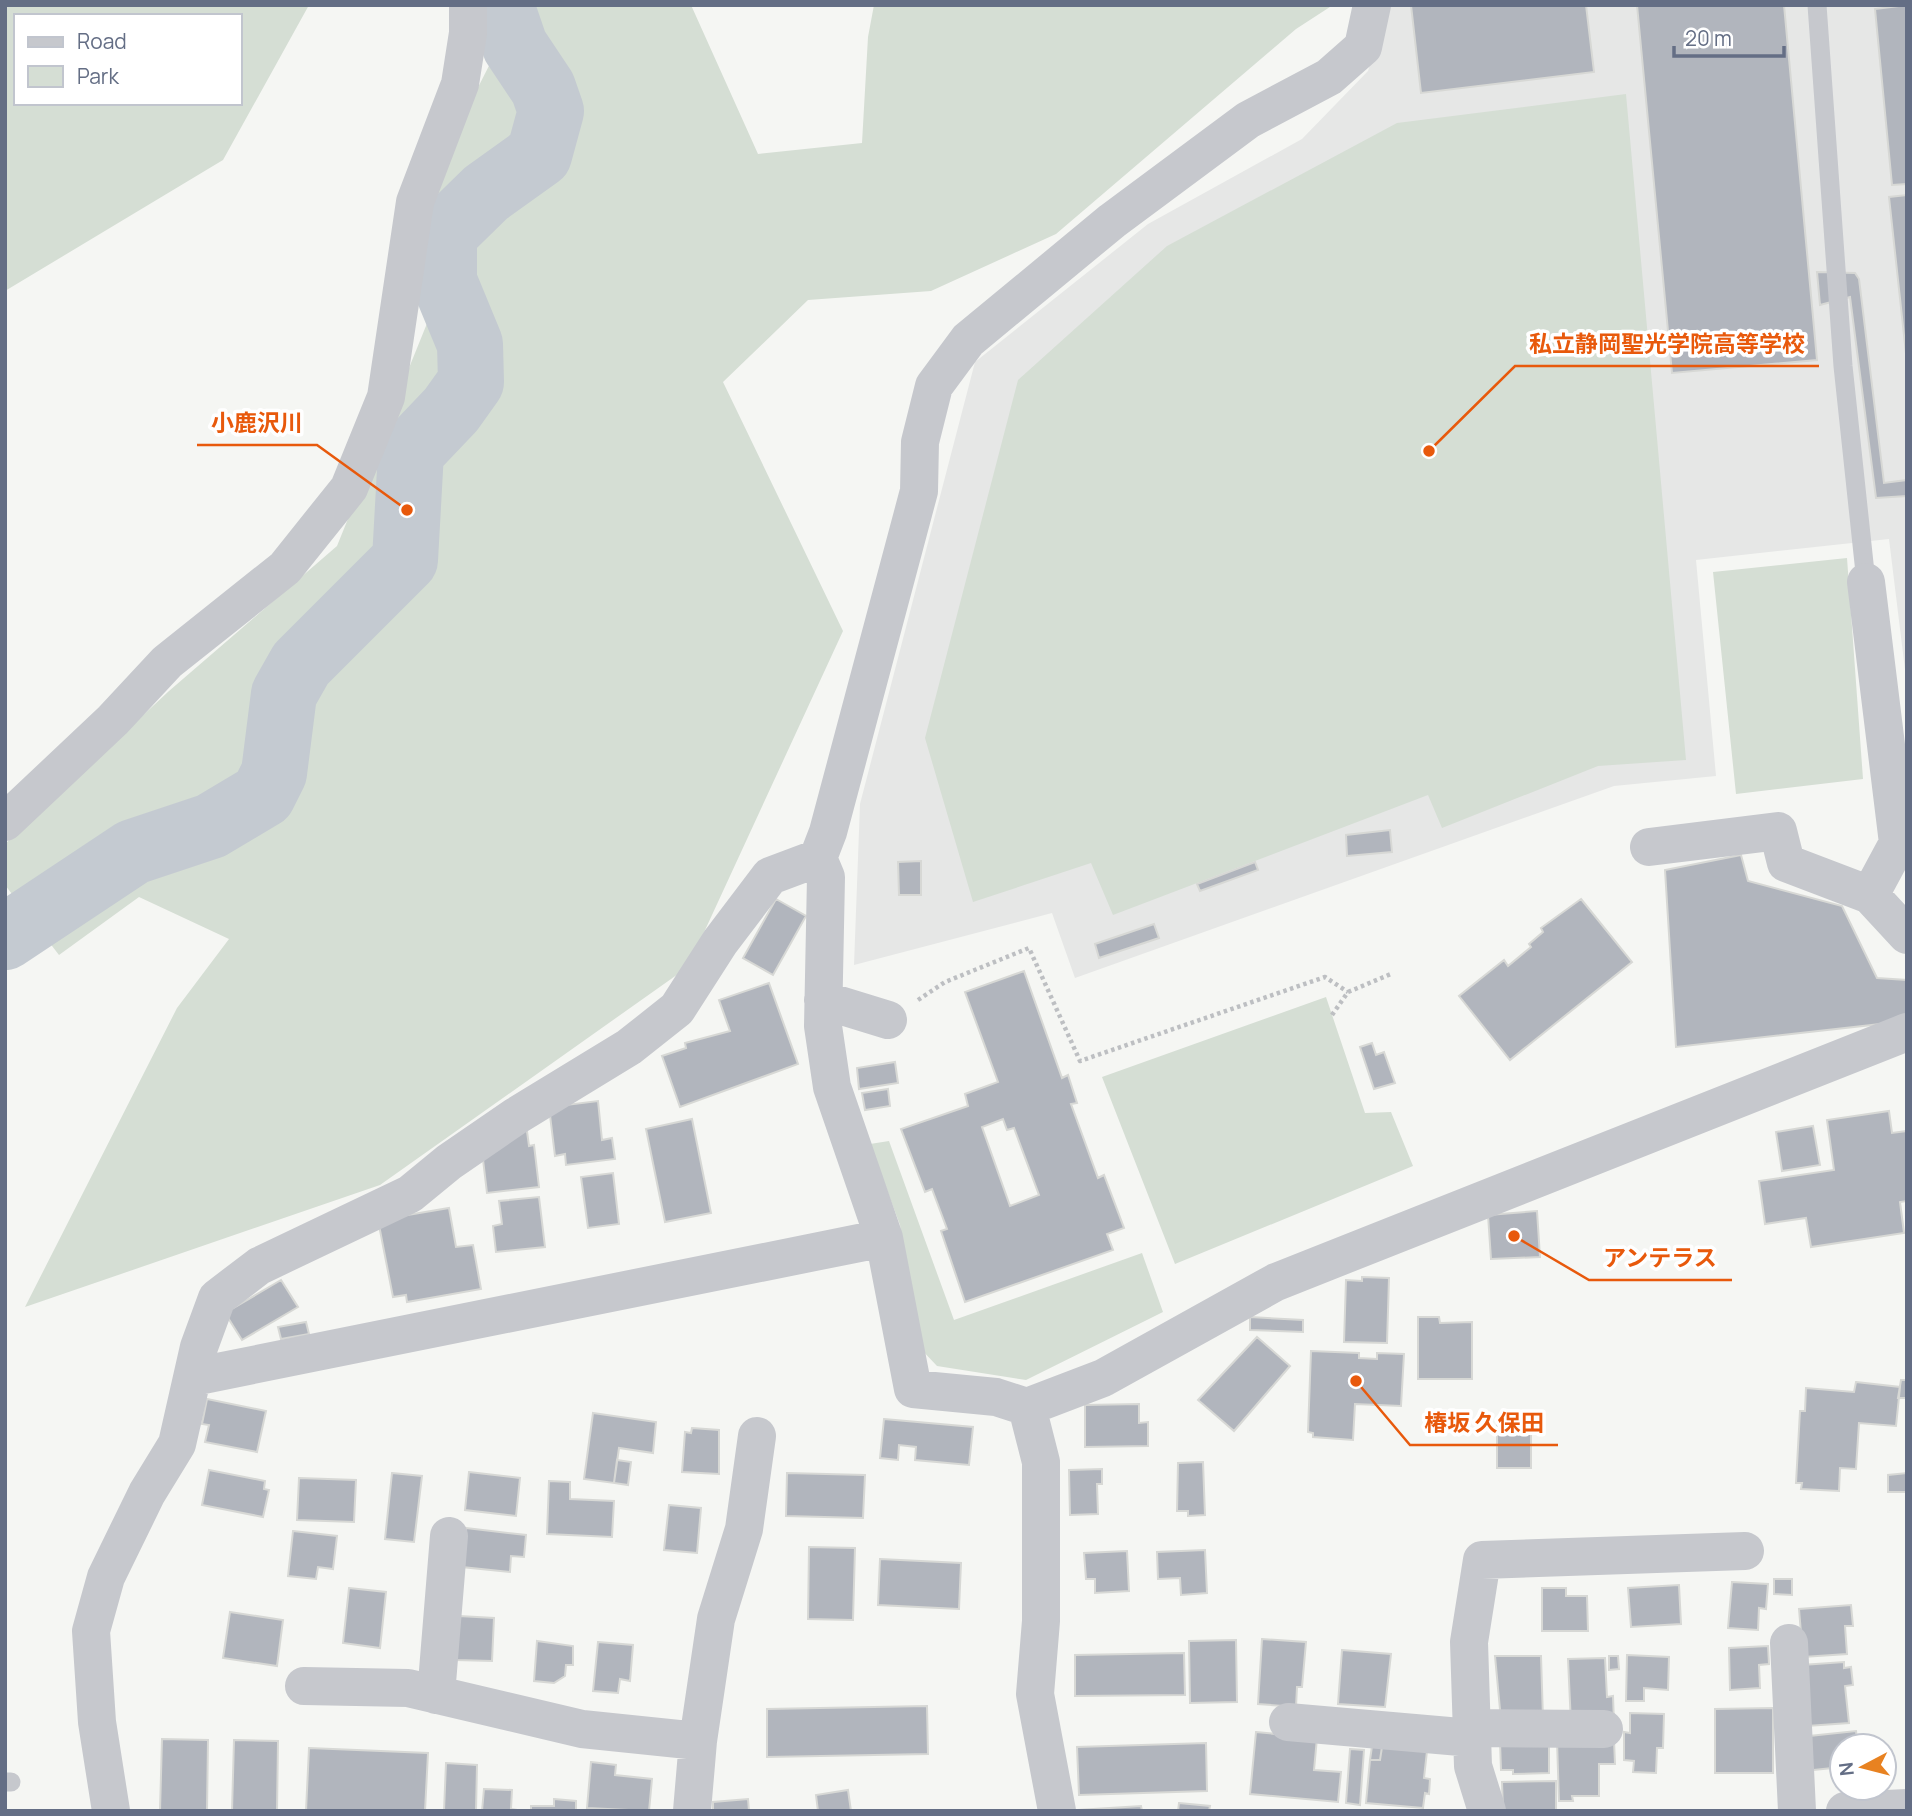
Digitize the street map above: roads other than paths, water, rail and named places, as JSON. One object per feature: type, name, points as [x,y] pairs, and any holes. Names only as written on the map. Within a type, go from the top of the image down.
[{"type":"street","points":[[5,821],[113,720],[167,662],[285,568],[349,488],[386,397],[415,202],[460,83],[468,33],[468,5]]},
{"type":"street","points":[[1372,5],[1363,47],[1329,77],[1248,121],[1112,221],[968,340],[934,386],[920,442],[919,491],[831,819],[818,858],[826,877],[823,1026],[832,1087],[884,1238],[913,1389],[996,1397],[1027,1407],[1102,1378],[1276,1282],[1907,1032]]},
{"type":"street","points":[[1866,582],[1902,845],[1870,895]]},
{"type":"street","points":[[1648,847],[1777,831],[1786,863],[1870,895],[1907,936]]},
{"type":"street","points":[[111,1811],[97,1721],[91,1631],[106,1577],[147,1493],[177,1444],[199,1347],[217,1298],[259,1266],[410,1194],[449,1162],[516,1116],[629,1047],[677,1009],[720,942],[770,876],[818,858]]},
{"type":"street","points":[[823,1000],[888,1020]]},
{"type":"street","points":[[193,1377],[884,1238]]},
{"type":"street","points":[[1027,1407],[1041,1462],[1041,1621],[1035,1694],[1057,1811]]},
{"type":"street","points":[[692,1811],[698,1741],[716,1619],[744,1529],[757,1436]]},
{"type":"street","points":[[436,1695],[449,1536]]},
{"type":"street","points":[[1487,1811],[1473,1766],[1469,1642],[1482,1560],[1745,1551]]},
{"type":"street","points":[[1789,1643],[1797,1811]]},
{"type":"street","points":[[304,1686],[408,1688],[582,1729],[698,1741]]},
{"type":"street","points":[[1287,1723],[1471,1733],[1604,1729]]},
{"type":"street","points":[[1845,1811],[1907,1808]]},
{"type":"lane","points":[[1818,5],[1843,366],[1866,582]]},
{"type":"waterway","points":[[5,937],[133,852],[211,826],[263,795],[274,773],[284,694],[301,664],[405,560],[411,452],[451,410],[471,382],[470,344],[444,281],[444,234],[486,193],[539,155],[551,111],[543,88],[515,46],[501,5]]},
{"type":"place","name":"私立静岡聖光学院高等学校","points":[[1429,451]]},
{"type":"place","name":"小鹿沢川","points":[[407,510]]},
{"type":"place","name":"アンテラス","points":[[1514,1236]]},
{"type":"place","name":"椿坂 久保田","points":[[1356,1381]]}]
